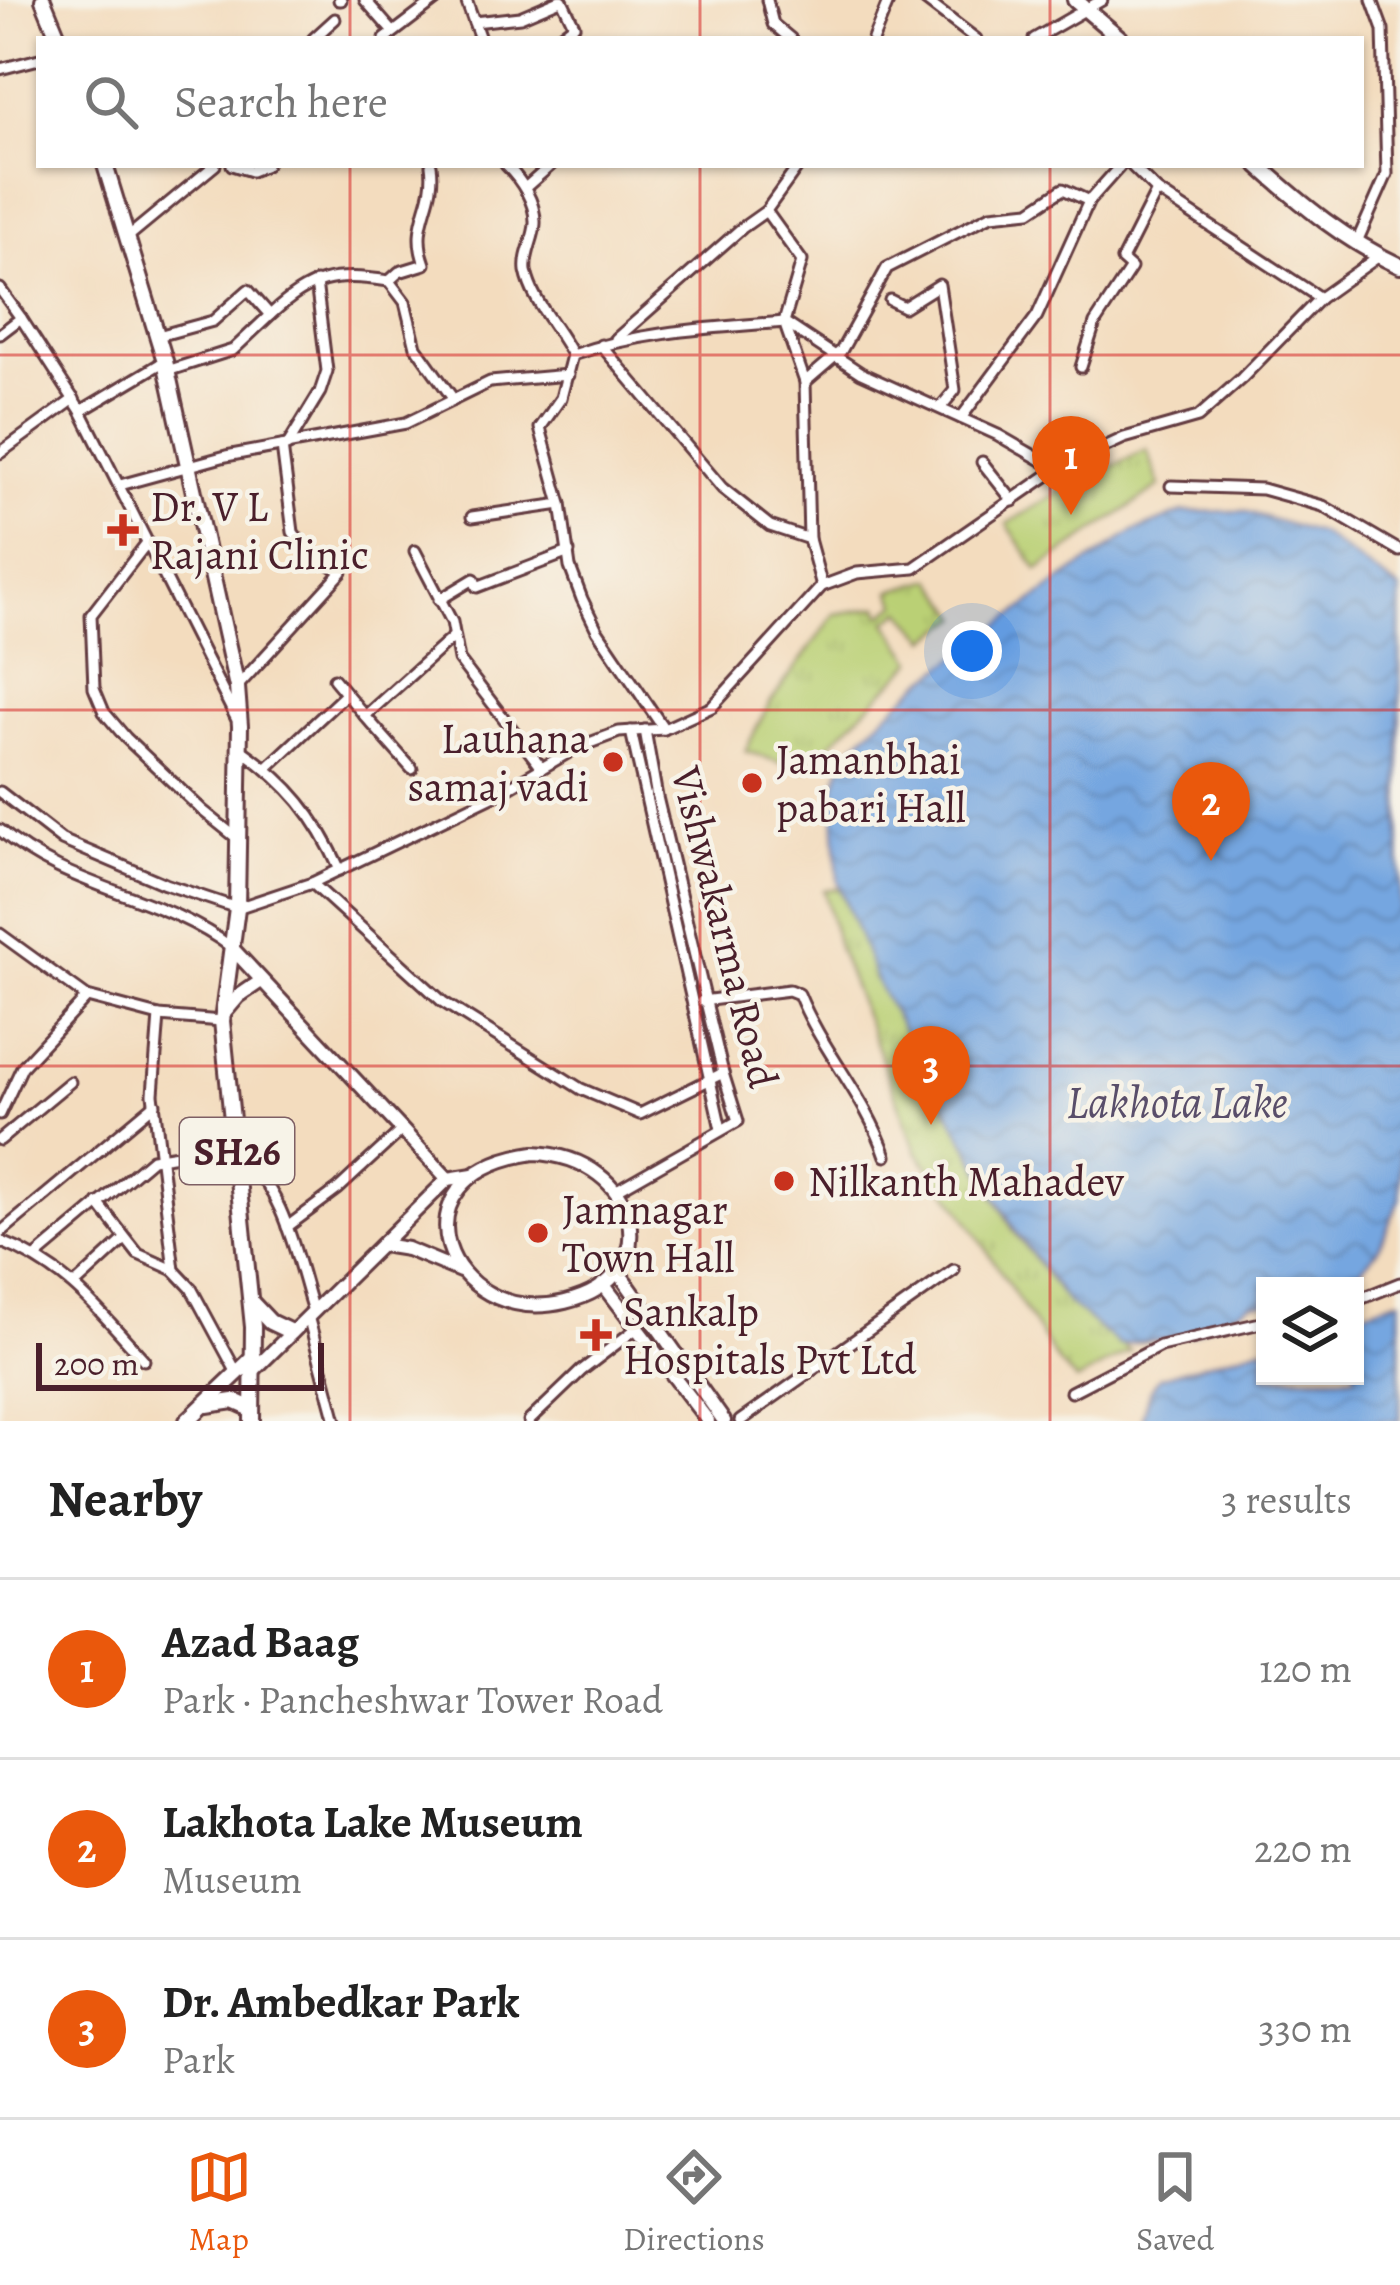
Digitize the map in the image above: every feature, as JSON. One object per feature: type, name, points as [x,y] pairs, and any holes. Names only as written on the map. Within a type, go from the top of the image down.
[{"type":"main road","points":[[43,0],[57,36]]},
{"type":"main road","points":[[1081,4],[1118,36]]},
{"type":"main road","name":"SH26","points":[[106,168],[166,366],[237,687],[237,908],[222,1019],[251,1302],[252,1415]]},
{"type":"main road","points":[[1261,168],[1356,244],[1400,266]]},
{"type":"main road","points":[[231,947],[448,1179]]},
{"type":"main road","points":[[222,1019],[239,996],[261,981]]},
{"type":"main road","points":[[188,1421],[237,1373],[291,1332],[448,1179],[473,1175],[514,1156],[556,1154],[584,1163],[617,1190],[632,1229],[616,1270],[603,1284],[587,1295],[540,1305],[496,1296],[461,1272],[407,1249],[382,1245]]},
{"type":"main road","points":[[461,1272],[449,1252],[448,1208],[473,1175]]},
{"type":"main road","points":[[616,1270],[724,1421]]},
{"type":"main road","points":[[603,1284],[708,1421]]},
{"type":"main road","points":[[251,1302],[270,1322],[291,1332]]},
{"type":"main road","points":[[202,1406],[234,1401],[252,1415]]},
{"type":"street","points":[[365,0],[389,36],[436,0]]},
{"type":"street","points":[[466,0],[478,36]]},
{"type":"street","points":[[474,22],[520,17],[561,0],[574,25],[560,36]]},
{"type":"street","points":[[767,0],[773,23],[788,36]]},
{"type":"street","points":[[874,36],[889,0]]},
{"type":"street","points":[[925,0],[972,36]]},
{"type":"street","points":[[1038,36],[1081,4],[1102,0]]},
{"type":"street","points":[[1356,244],[1387,174],[1388,96],[1383,29],[1375,4],[1387,0]]},
{"type":"street","points":[[316,36],[335,19]]},
{"type":"street","points":[[0,69],[36,59]]},
{"type":"street","points":[[129,236],[211,168]]},
{"type":"street","points":[[81,411],[166,366],[233,350],[293,295],[316,282],[329,278],[389,281],[399,272],[424,264],[417,235],[420,217],[433,194],[431,168]]},
{"type":"street","points":[[508,168],[525,188],[535,224],[526,269],[572,355],[667,332],[784,322],[836,358],[1057,470]]},
{"type":"street","points":[[525,188],[548,168]]},
{"type":"street","points":[[606,344],[766,212],[797,168]]},
{"type":"street","points":[[961,418],[1037,316],[1089,202],[1118,168]]},
{"type":"street","points":[[1135,168],[1157,191],[1320,298]]},
{"type":"street","points":[[805,382],[836,358],[887,268],[991,215],[1030,211],[1063,189],[1089,202]]},
{"type":"street","points":[[1081,367],[1095,323],[1131,268],[1122,260],[1157,191]]},
{"type":"street","points":[[766,212],[802,261],[784,322],[805,382],[809,539],[822,586]]},
{"type":"street","points":[[0,792],[62,840],[237,908],[312,883],[602,737],[664,729],[712,707],[822,586],[857,573],[914,568],[1057,470],[1124,438],[1198,417],[1320,298],[1379,256]]},
{"type":"street","points":[[389,281],[406,302],[415,345],[454,400]]},
{"type":"street","points":[[237,687],[342,574],[303,546],[293,532],[284,446],[320,392],[327,371],[316,282]]},
{"type":"street","points":[[890,300],[904,307],[939,285],[955,390],[940,408]]},
{"type":"street","points":[[0,289],[81,411],[240,726]]},
{"type":"street","points":[[158,336],[213,321],[248,290],[269,316]]},
{"type":"street","points":[[0,334],[21,318]]},
{"type":"street","points":[[606,344],[722,488],[770,526],[809,539]]},
{"type":"street","name":"Vishwakarma Road","points":[[572,355],[561,398],[540,428],[561,504],[568,552],[581,599],[597,629],[664,729]]},
{"type":"street","points":[[120,485],[189,466],[406,423],[490,382],[568,375]]},
{"type":"street","points":[[0,453],[74,399]]},
{"type":"street","points":[[982,463],[1013,501]]},
{"type":"street","points":[[1171,486],[1262,488],[1323,506],[1400,551]]},
{"type":"street","points":[[472,517],[561,504]]},
{"type":"street","points":[[146,544],[91,615],[95,696],[126,738],[238,839]]},
{"type":"street","points":[[415,551],[452,622],[459,660],[542,768]]},
{"type":"street","points":[[439,600],[474,579],[477,587],[568,552]]},
{"type":"street","points":[[364,716],[454,636]]},
{"type":"street","points":[[334,679],[412,769]]},
{"type":"street","points":[[267,768],[346,694]]},
{"type":"street","name":"Vishwakarma Road","points":[[645,730],[721,1129]]},
{"type":"street","name":"Vishwakarma Road","points":[[617,1190],[738,1121],[700,1002],[631,731]]},
{"type":"street","points":[[240,748],[267,768],[321,826],[340,870]]},
{"type":"street","points":[[0,830],[79,879],[210,931],[231,947]]},
{"type":"street","points":[[312,883],[443,1002],[581,1088],[640,1114],[723,1073]]},
{"type":"street","points":[[0,934],[87,998],[160,1016],[222,1019]]},
{"type":"street","points":[[700,1002],[789,990],[799,994],[812,1027],[869,1117],[886,1156]]},
{"type":"street","points":[[0,1114],[22,1066],[87,998]]},
{"type":"street","points":[[160,1016],[155,1104],[174,1270]]},
{"type":"street","points":[[0,1140],[70,1082]]},
{"type":"street","points":[[144,1360],[76,1284],[0,1237],[155,1104]]},
{"type":"street","points":[[287,1227],[338,1189],[403,1129]]},
{"type":"street","points":[[37,1256],[146,1164],[160,1157],[237,1151],[258,1169],[287,1227],[336,1421]]},
{"type":"street","points":[[98,1203],[139,1254],[174,1270],[191,1288],[237,1373]]},
{"type":"street","points":[[76,1284],[125,1239]]},
{"type":"street","points":[[740,1421],[954,1270]]},
{"type":"street","points":[[1364,1297],[1400,1283]]},
{"type":"street","points":[[1071,1392],[1160,1346],[1256,1324]]},
{"type":"street","points":[[529,1421],[581,1371],[637,1328]]},
{"type":"green space","points":[[1147,450],[1160,486],[1038,570],[1007,524],[1059,492]]},
{"type":"green space","points":[[933,579],[961,617],[928,639],[902,611],[887,622],[914,661],[804,770],[745,751],[769,704],[835,614],[879,607],[882,615],[898,604],[891,591]]},
{"type":"green space","points":[[839,888],[884,992],[1014,1232],[1067,1302],[1130,1351],[1077,1381],[1060,1365],[958,1205],[918,1153],[838,947],[824,890]]},
{"type":"water","name":"Lakhota Lake","points":[[1244,511],[1321,534],[1400,590],[1400,1199],[1378,1250],[1353,1277],[1256,1277],[1256,1303],[1191,1335],[1119,1345],[1067,1302],[1016,1232],[878,985],[838,882],[833,792],[845,754],[920,684],[1133,532],[1183,512]]},
{"type":"water","points":[[1400,1299],[1400,1421],[1145,1421],[1142,1417],[1159,1377],[1256,1349],[1256,1385],[1364,1385],[1364,1311]]},
{"type":"place","name":"Azad Baag","points":[[1071,515]]},
{"type":"place","name":"Dr. V L Rajani Clinic","points":[[123,530]]},
{"type":"place","name":"Lauhana samaj vadi","points":[[613,762]]},
{"type":"place","name":"Jamanbhai pabari Hall","points":[[752,783]]},
{"type":"place","name":"Lakhota Lake Museum","points":[[1211,861]]},
{"type":"place","name":"Dr. Ambedkar Park","points":[[931,1125]]},
{"type":"place","name":"Nilkanth Mahadev","points":[[784,1181]]},
{"type":"place","name":"Jamnagar Town Hall","points":[[538,1233]]},
{"type":"place","name":"Sankalp Hospitals Pvt Ltd","points":[[596,1335]]}]
